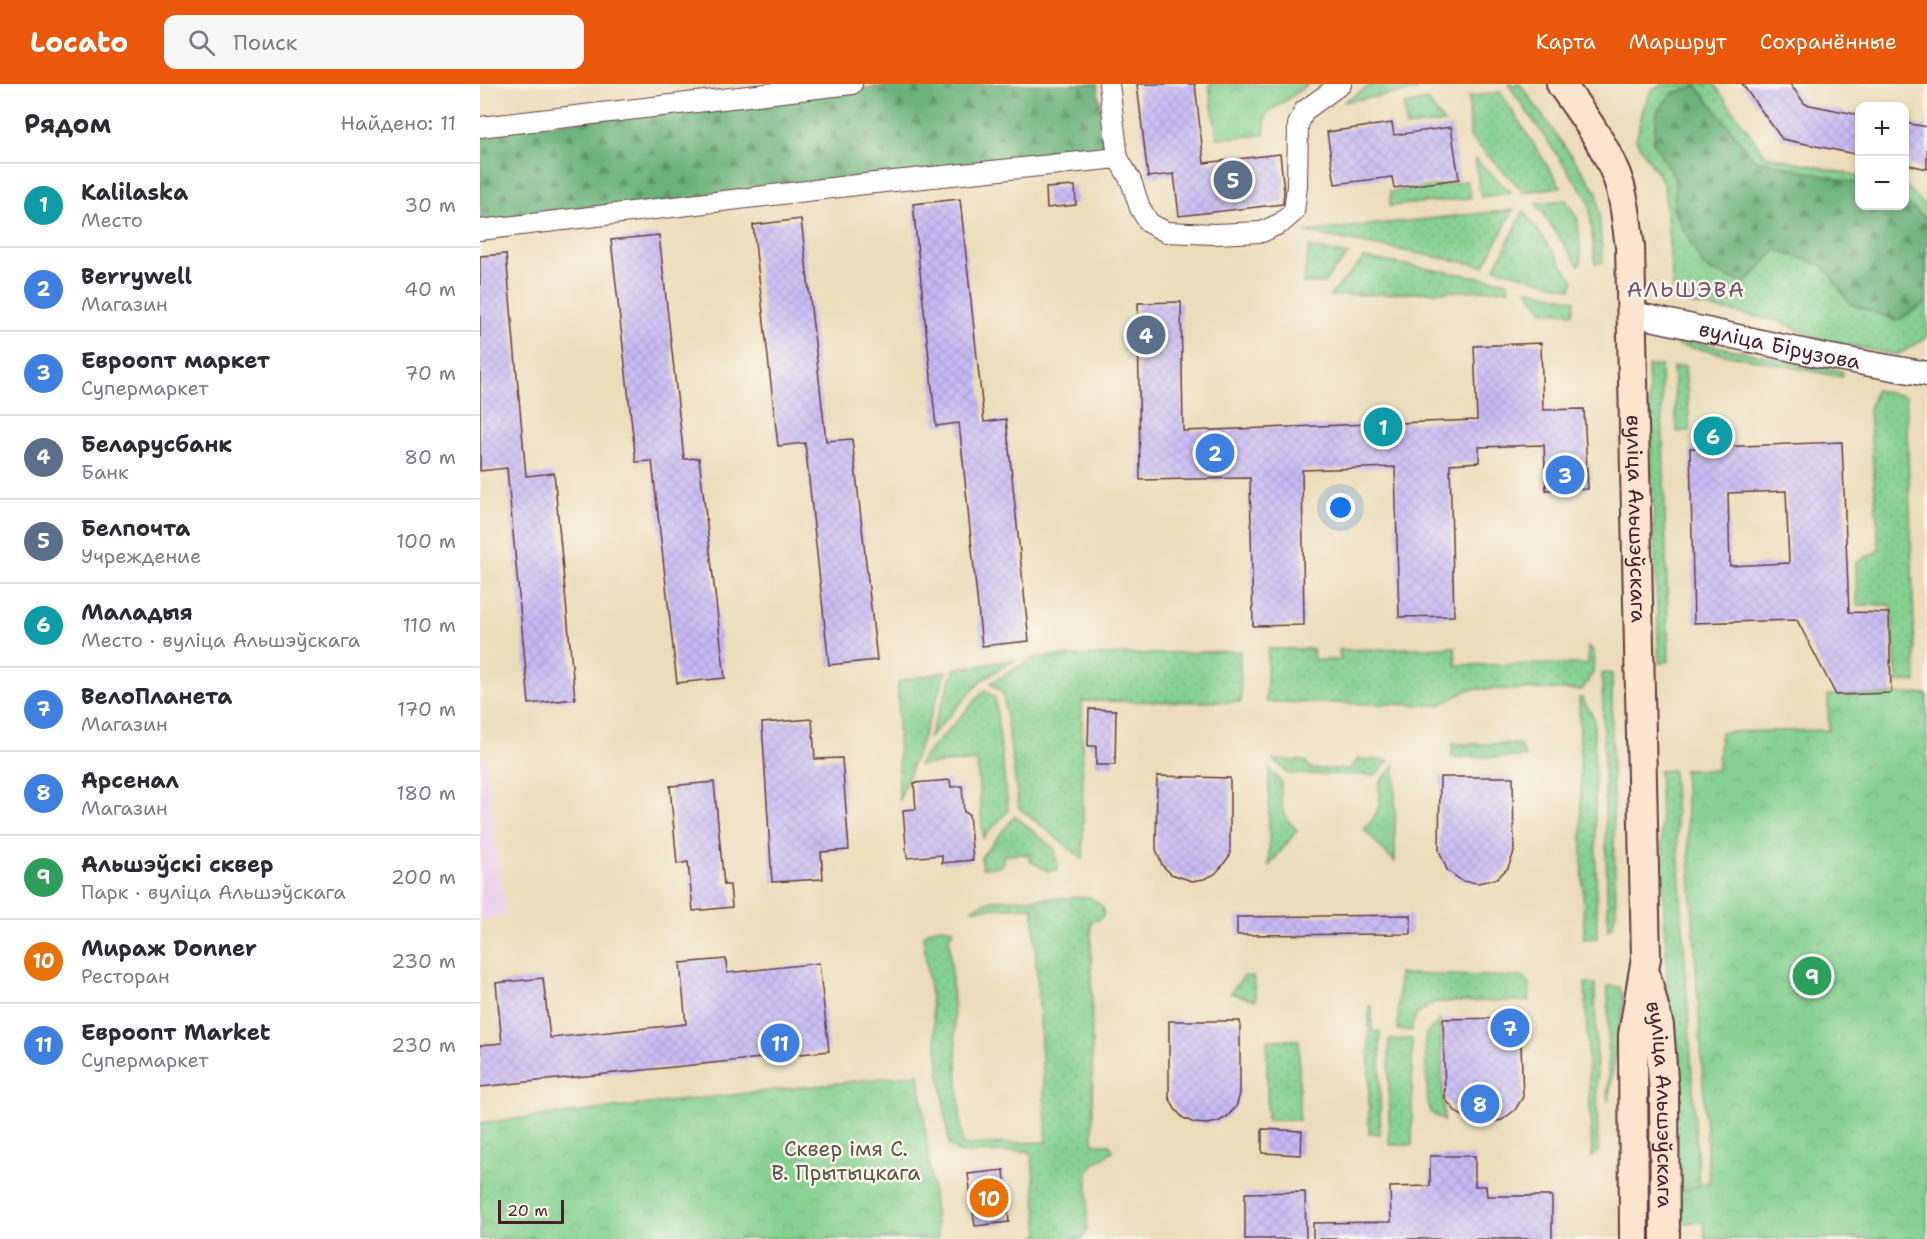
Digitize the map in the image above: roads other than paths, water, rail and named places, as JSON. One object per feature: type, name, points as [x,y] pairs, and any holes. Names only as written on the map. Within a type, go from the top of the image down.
[{"type":"main road","name":"вуліца Альшэўскага","points":[[1561,84],[1598,137],[1616,173],[1630,246],[1645,971],[1660,1037],[1664,1093],[1665,1239]]},
{"type":"main road","name":"вуліца Альшэўскага","points":[[1634,1239],[1633,1035],[1645,971]]},
{"type":"street","points":[[480,127],[852,84]]},
{"type":"street","points":[[1109,84],[1118,158],[1131,181],[1140,208],[1149,224],[1166,232],[1214,234],[1262,232],[1281,223],[1294,212],[1297,186],[1298,125],[1304,111],[1341,84]]},
{"type":"street","points":[[480,230],[865,184],[1118,158]]},
{"type":"street","name":"вуліца Бірузова","points":[[1633,314],[1820,355],[1927,374]]},
{"type":"place","name":"Белпочта","points":[[1233,180]]},
{"type":"place","name":"Беларусбанк","points":[[1146,335]]},
{"type":"place","name":"Kalilaska","points":[[1383,427]]},
{"type":"place","name":"Маладыя","points":[[1713,436]]},
{"type":"place","name":"Berrywell","points":[[1215,453]]},
{"type":"place","name":"Евроопт маркет","points":[[1565,475]]},
{"type":"place","name":"Альшэўскі сквер","points":[[1812,976]]},
{"type":"place","name":"ВелоПланета","points":[[1510,1028]]},
{"type":"place","name":"Евроопт Market","points":[[780,1043]]},
{"type":"place","name":"Арсенал","points":[[1480,1104]]},
{"type":"place","name":"Мираж Donner","points":[[989,1198]]},
{"type":"district","name":"АЛЬШЭВА","points":[[1686,289]]},
{"type":"park label","name":"Сквер імя С. В. Прытыцкага","points":[[846,1161]]}]
